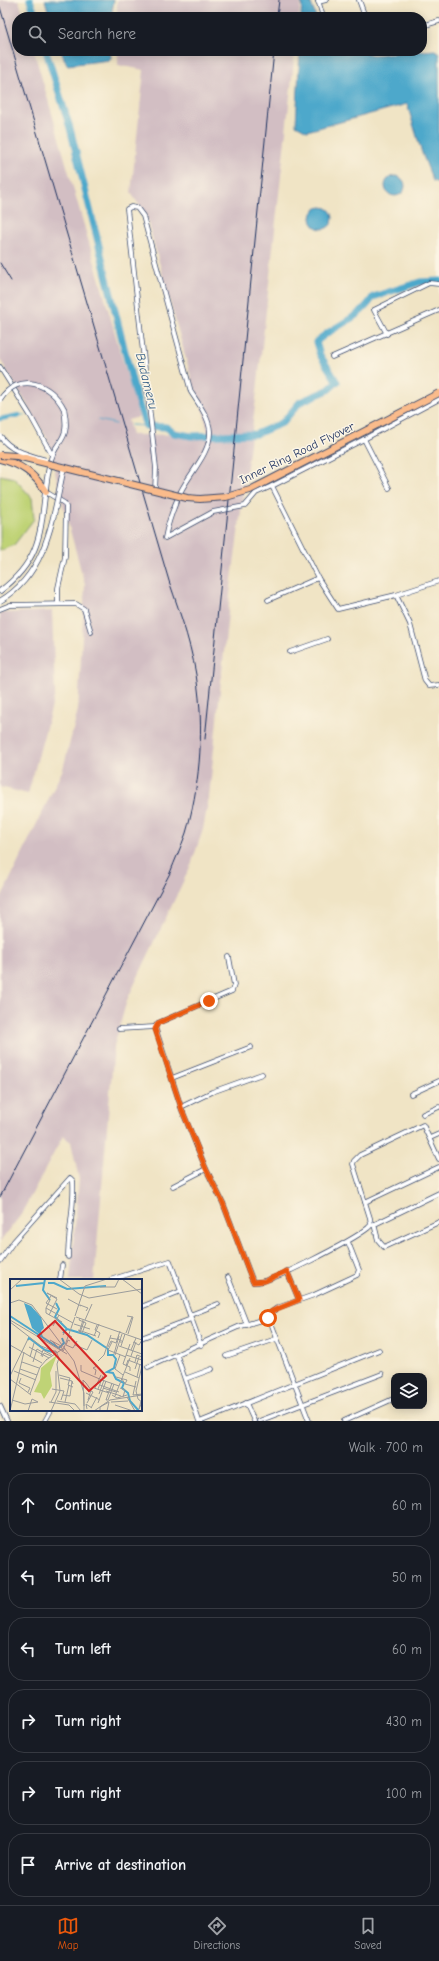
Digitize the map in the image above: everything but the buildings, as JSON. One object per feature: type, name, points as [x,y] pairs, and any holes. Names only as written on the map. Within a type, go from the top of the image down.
[{"type":"main road","name":"Inner Ring Road Flyover","points":[[0,455],[17,456],[155,491],[200,499],[226,497],[250,490],[439,393]]},
{"type":"main road","points":[[0,451],[3,460],[30,472],[38,479],[46,492]]},
{"type":"street","points":[[321,12],[318,1],[326,0]]},
{"type":"street","points":[[359,0],[363,12]]},
{"type":"street","points":[[427,25],[439,21]]},
{"type":"street","points":[[155,491],[156,468],[127,210],[131,207],[137,208],[143,216],[191,392],[206,417],[210,430],[204,454],[181,491],[172,511],[165,538],[213,512],[245,506],[256,493],[439,399]]},
{"type":"street","points":[[387,334],[374,310],[429,283],[439,284]]},
{"type":"street","points":[[332,357],[439,310]]},
{"type":"street","points":[[0,367],[30,415],[52,455]]},
{"type":"street","points":[[0,400],[6,392],[15,386],[27,383],[38,384],[55,394],[64,410],[67,421],[65,434],[52,455],[41,532],[35,548],[20,573],[0,591]]},
{"type":"street","points":[[0,436],[15,450],[63,467],[50,528],[42,555],[34,570],[25,580],[12,593],[0,601]]},
{"type":"street","points":[[364,438],[389,488]]},
{"type":"street","points":[[272,486],[318,578],[338,609],[396,596],[439,581]]},
{"type":"street","points":[[46,492],[64,503],[66,507],[65,557],[58,588],[58,604]]},
{"type":"street","points":[[268,600],[318,578]]},
{"type":"street","points":[[396,596],[410,624],[425,681],[429,686],[439,685]]},
{"type":"street","points":[[0,609],[10,605],[76,604],[84,609],[91,632]]},
{"type":"street","points":[[290,652],[327,638]]},
{"type":"street","points":[[119,1029],[155,1027],[158,1023],[232,991],[234,985],[229,957]]},
{"type":"street","points":[[155,1027],[181,1106],[206,1169],[223,1203],[253,1282],[265,1281],[348,1242],[372,1225],[439,1193]]},
{"type":"street","points":[[172,1078],[251,1047]]},
{"type":"street","points":[[181,1106],[212,1092],[262,1074]]},
{"type":"street","points":[[412,1094],[439,1081]]},
{"type":"street","points":[[423,1114],[439,1107]]},
{"type":"street","points":[[439,1160],[426,1129],[423,1125],[421,1125],[356,1159],[353,1164],[372,1225],[378,1240],[384,1247],[439,1222]]},
{"type":"street","points":[[430,1138],[439,1134]]},
{"type":"street","points":[[365,1202],[439,1167]]},
{"type":"street","points":[[172,1186],[206,1169]]},
{"type":"street","points":[[0,1261],[14,1242],[70,1178],[73,1181],[73,1189],[68,1236],[68,1257]]},
{"type":"street","points":[[308,1421],[304,1405],[268,1318],[269,1313],[359,1273],[348,1242]]},
{"type":"street","points":[[113,1279],[170,1261],[201,1345]]},
{"type":"street","points":[[60,1279],[62,1265]]},
{"type":"street","points":[[287,1271],[299,1300]]},
{"type":"street","points":[[228,1277],[247,1324]]},
{"type":"street","points":[[142,1307],[181,1291]]},
{"type":"street","points":[[142,1338],[218,1304]]},
{"type":"street","points":[[148,1367],[177,1356],[247,1324],[268,1318]]},
{"type":"street","points":[[226,1356],[276,1339]]},
{"type":"street","points":[[202,1421],[379,1350]]},
{"type":"street","points":[[177,1356],[199,1421]]},
{"type":"street","points":[[185,1379],[212,1370]]},
{"type":"street","points":[[259,1421],[382,1374]]},
{"type":"street","points":[[344,1421],[391,1400]]},
{"type":"street","points":[[246,1403],[254,1421]]},
{"type":"street","points":[[0,1406],[6,1420]]},
{"type":"street","points":[[45,1421],[50,1411]]},
{"type":"shaded area","points":[[0,0],[19,0],[23,12],[12,12],[12,56],[35,56],[139,417],[128,420],[132,435],[208,434],[204,414],[193,384],[146,215],[131,193],[144,70],[118,65],[118,56],[294,56],[257,391],[230,594],[209,797],[203,829],[191,865],[127,1000],[114,1046],[94,1279],[70,1279],[79,1179],[71,1142],[63,1136],[20,1216],[0,1242],[0,900],[63,769],[78,710],[85,585],[62,501],[47,438],[0,359]]},
{"type":"shaded area","points":[[117,0],[301,0],[300,12],[117,12]]},
{"type":"shaded area","points":[[52,611],[55,694],[28,794],[0,787],[0,613]]},
{"type":"green space","points":[[0,475],[14,478],[32,498],[34,519],[14,545],[0,551]]},
{"type":"water","points":[[45,0],[114,0],[112,12],[49,12]]},
{"type":"water","points":[[302,0],[310,1],[314,12],[301,12]]},
{"type":"water","points":[[435,50],[439,53],[439,183],[433,181],[422,153],[407,104],[307,131],[296,125],[300,56],[427,56],[427,51]]},
{"type":"water","points":[[63,56],[111,56],[109,60],[67,65]]},
{"type":"water","points":[[395,176],[402,179],[405,186],[402,193],[395,196],[388,193],[385,186],[388,179]]},
{"type":"water","points":[[322,207],[330,210],[333,218],[330,226],[322,229],[314,226],[311,218],[314,210]]},
{"type":"waterway","name":"Budameru","points":[[30,0],[34,12]]},
{"type":"waterway","name":"Budameru","points":[[48,56],[70,128],[135,392],[146,426],[166,427],[174,433],[191,436],[256,434],[282,423],[300,402],[328,390],[337,382],[320,355],[316,342],[360,312],[373,297],[420,282],[439,281]]},
{"type":"waterway","points":[[19,415],[26,415]]},
{"type":"waterway","points":[[0,419],[19,415]]},
{"type":"waterway","points":[[98,420],[116,424]]},
{"type":"waterway","points":[[131,425],[146,426]]},
{"type":"railway","points":[[278,12],[279,0]]},
{"type":"railway","points":[[0,7],[12,48]]},
{"type":"railway","points":[[0,1197],[170,873],[186,833],[194,799],[200,744],[200,707],[198,689],[186,634],[169,581],[14,56]]},
{"type":"railway","points":[[205,739],[273,56]]},
{"type":"railway","points":[[0,263],[11,281]]},
{"type":"route","points":[[209,1001],[156,1024],[155,1029],[182,1110],[206,1169],[234,1228],[253,1282],[259,1283],[287,1271],[299,1300],[272,1311],[269,1313],[268,1318]]}]
